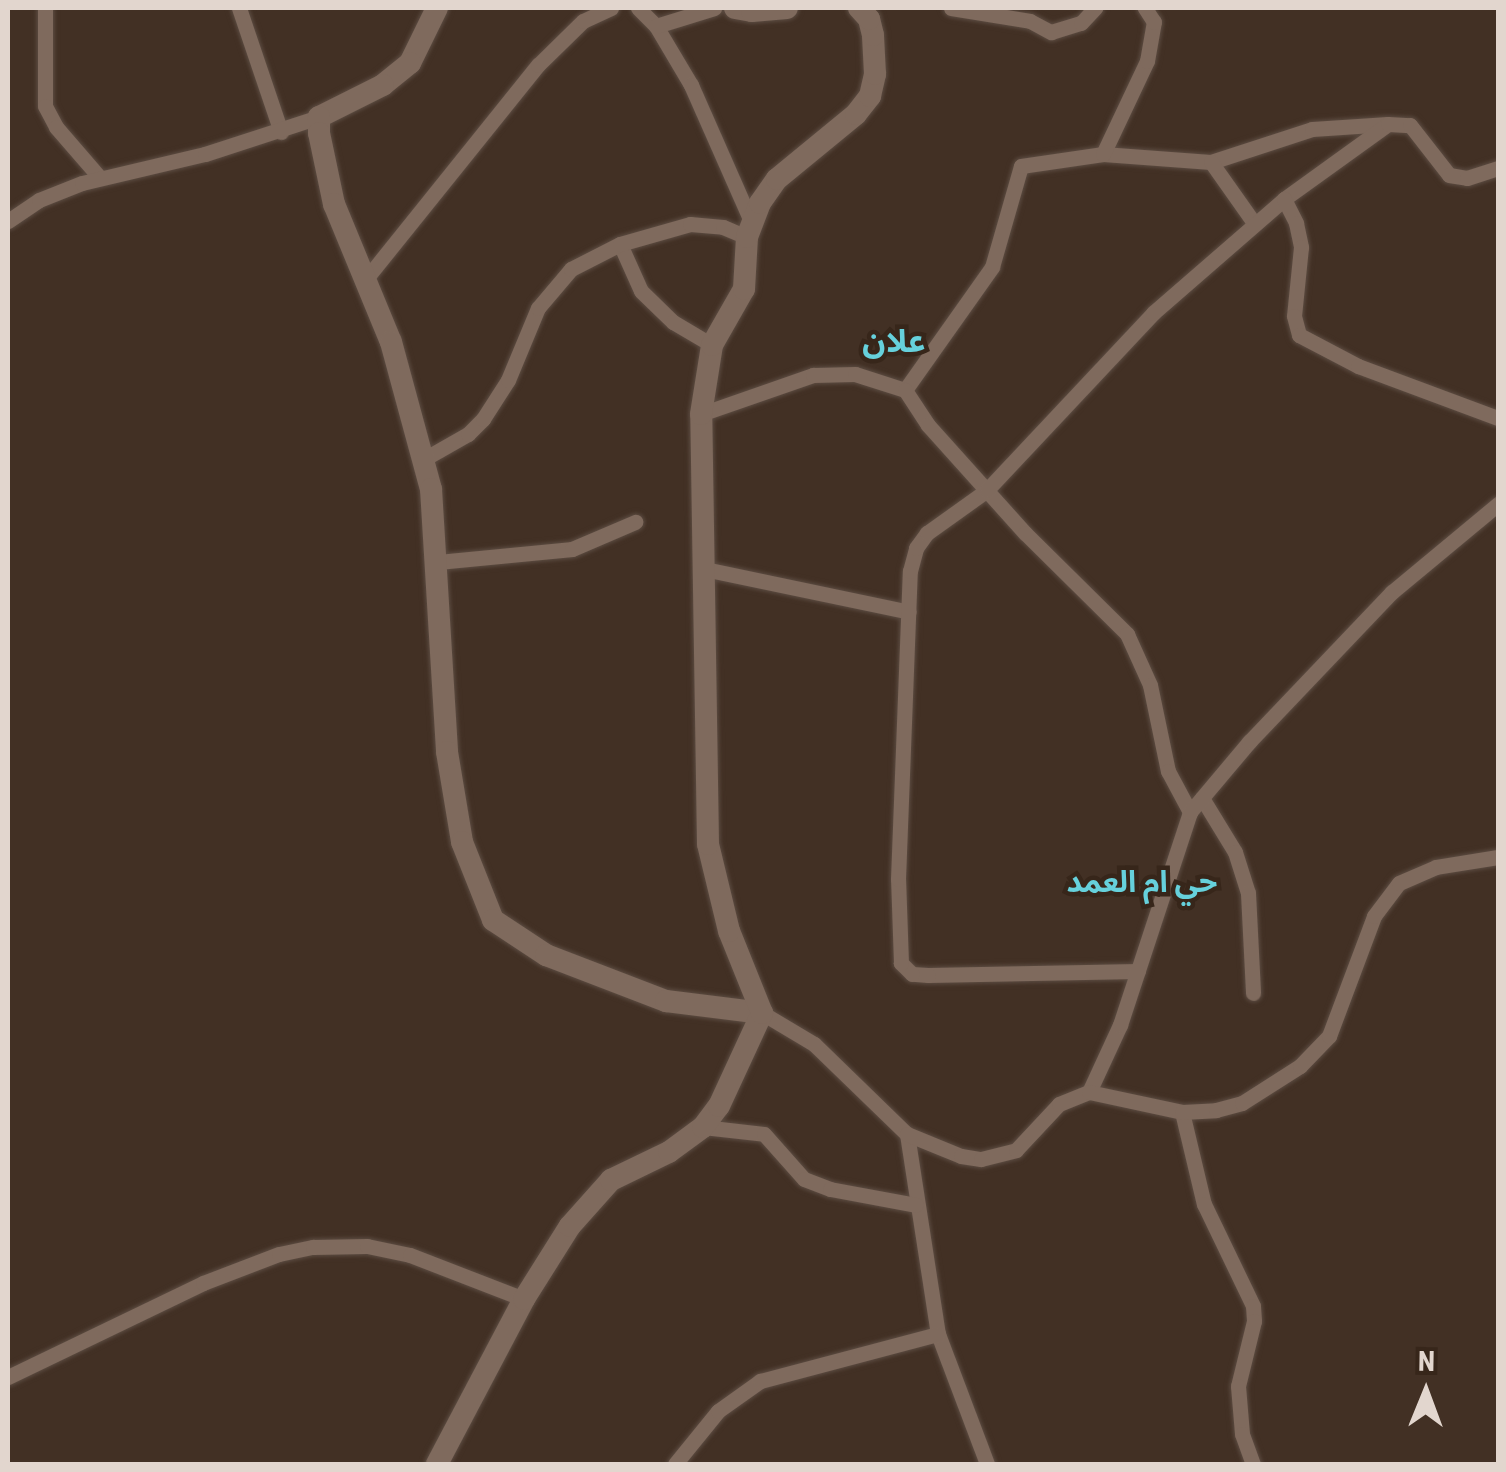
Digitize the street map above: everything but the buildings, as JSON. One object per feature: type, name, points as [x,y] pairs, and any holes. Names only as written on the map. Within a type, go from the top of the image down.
[{"type":"street","points":[[45,8],[45,106],[56,128],[100,178]]},
{"type":"street","points":[[239,8],[281,132]]},
{"type":"street","points":[[8,221],[39,200],[100,178],[281,132],[319,117],[398,75],[418,51],[437,8]]},
{"type":"street","points":[[365,280],[558,44],[582,21],[612,8]]},
{"type":"street","points":[[638,8],[656,26],[691,86],[749,229]]},
{"type":"street","points":[[656,26],[714,8]]},
{"type":"street","points":[[735,8],[788,8]]},
{"type":"street","points":[[438,1464],[524,1299],[597,1191],[684,1144],[704,1127],[719,1106],[762,1013],[729,931],[708,844],[701,414],[712,345],[744,289],[749,229],[777,180],[856,114],[870,96],[875,74],[873,34],[862,8]]},
{"type":"street","points":[[950,8],[1031,14],[1041,29],[1063,31],[1080,23],[1095,8]]},
{"type":"street","points":[[1103,154],[1147,61],[1154,22],[1145,8]]},
{"type":"street","points":[[319,117],[334,204],[391,342],[424,460],[438,562],[452,794],[476,884],[493,920],[546,955],[684,1006],[762,1013],[814,1044],[907,1134],[961,1156],[998,1157],[1028,1141],[1059,1104],[1089,1092],[1182,1112],[1216,1110],[1266,1090],[1317,1050],[1338,1020],[1374,916],[1399,883],[1436,867],[1498,857]]},
{"type":"street","points":[[904,390],[992,267],[1021,166],[1103,154],[1212,162],[1312,129],[1388,124],[1410,126],[1449,175],[1467,178],[1498,168]]},
{"type":"street","points":[[1138,971],[928,975],[912,974],[900,963],[898,879],[910,571],[916,548],[928,533],[987,490],[1154,313],[1254,223],[1388,124]]},
{"type":"street","points":[[1212,162],[1254,223]]},
{"type":"street","points":[[1284,199],[1301,246],[1294,316],[1299,335],[1358,366],[1498,418]]},
{"type":"street","points":[[424,460],[468,434],[483,419],[508,380],[538,308],[558,279],[620,244],[690,224],[749,229]]},
{"type":"street","points":[[620,244],[641,291],[673,322],[712,345]]},
{"type":"street","points":[[701,414],[796,380],[829,373],[876,378],[904,390],[928,425],[987,490],[1128,634],[1150,685],[1168,771],[1190,812]]},
{"type":"street","points":[[1089,1092],[1110,1050],[1190,812],[1249,742],[1392,592],[1454,536],[1498,504]]},
{"type":"street","points":[[438,562],[572,548],[635,522]]},
{"type":"street","points":[[704,569],[910,612]]},
{"type":"street","points":[[1202,798],[1235,852],[1248,893],[1253,993]]},
{"type":"street","points":[[1182,1112],[1204,1204],[1254,1306],[1238,1402],[1252,1464]]},
{"type":"street","points":[[704,1127],[764,1134],[804,1179],[830,1189],[916,1206]]},
{"type":"street","points":[[907,1134],[938,1334],[987,1464]]},
{"type":"street","points":[[8,1377],[203,1284],[278,1254],[314,1248],[367,1246],[410,1254],[524,1299]]},
{"type":"street","points":[[675,1464],[718,1410],[760,1381],[938,1334]]},
{"type":"district","name":"علان","points":[[894,341]]},
{"type":"district","name":"حي ام العمد","points":[[1142,882]]}]
